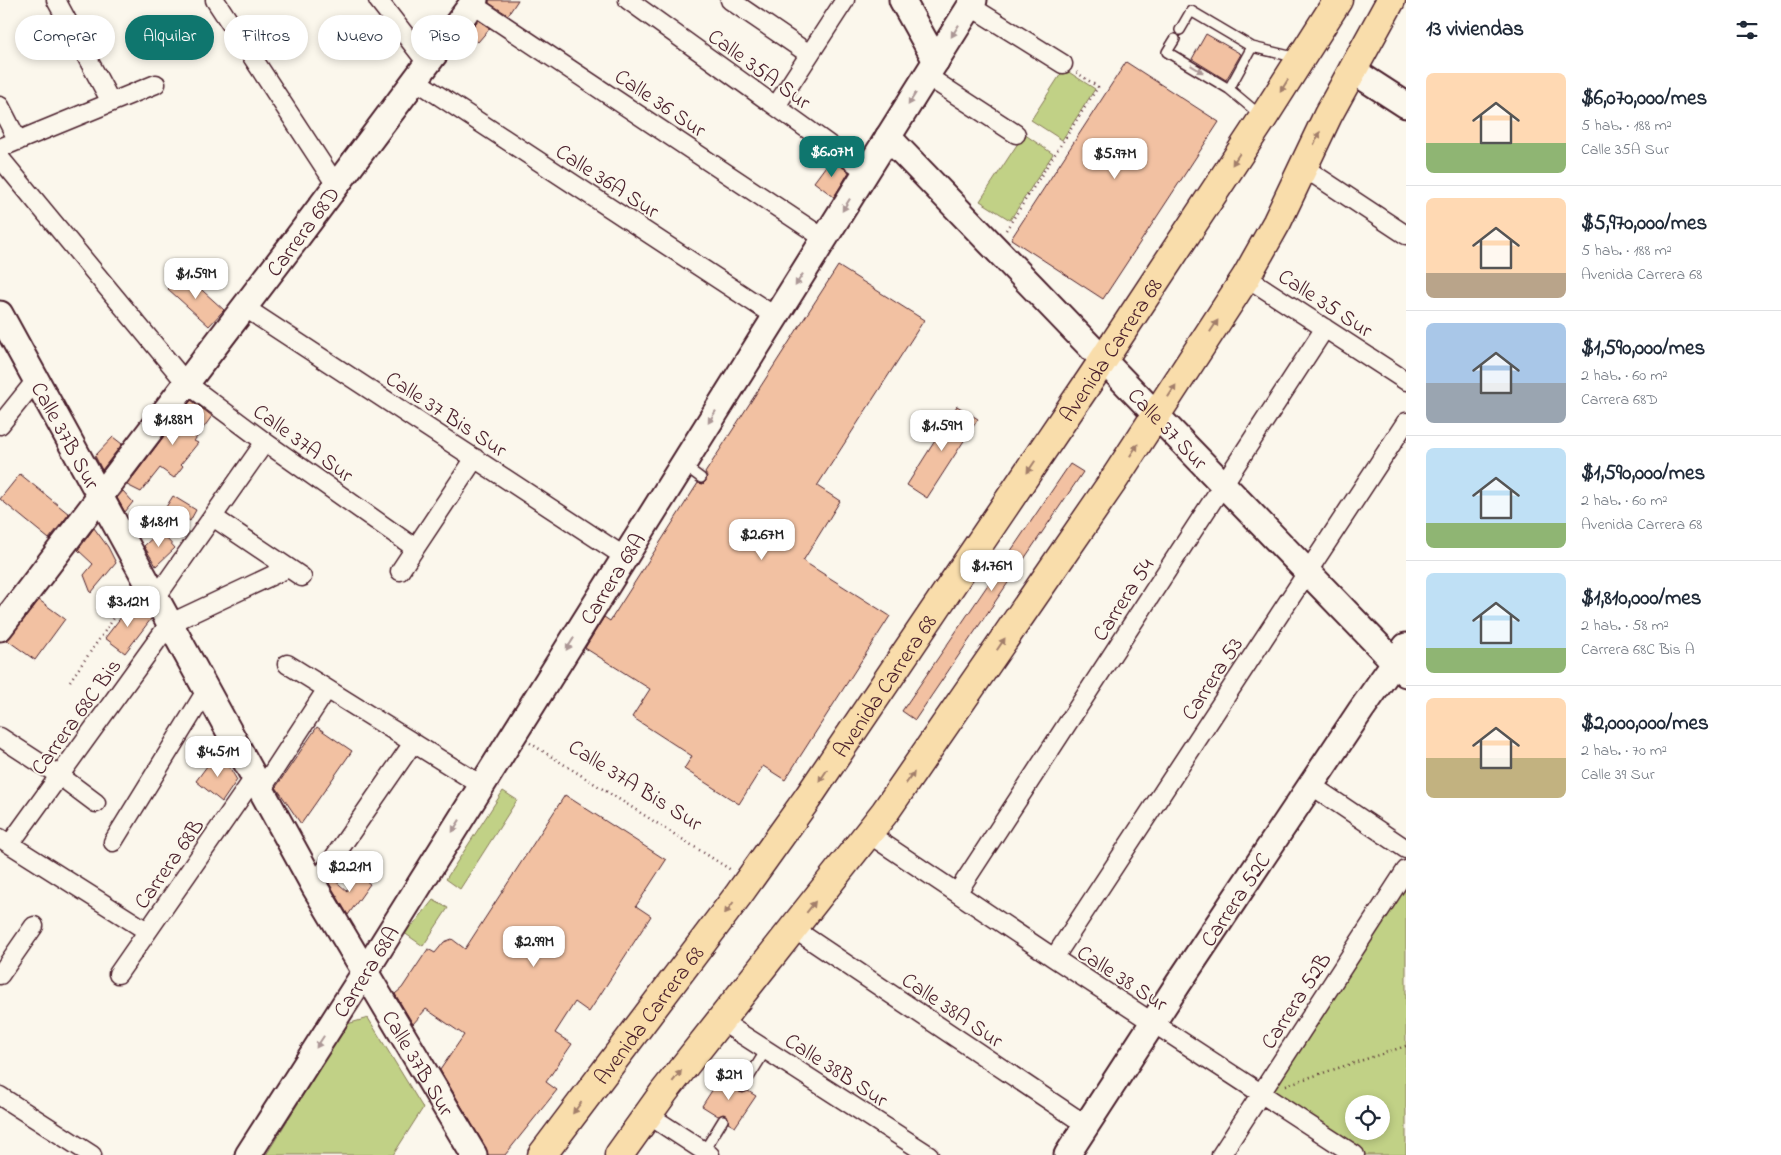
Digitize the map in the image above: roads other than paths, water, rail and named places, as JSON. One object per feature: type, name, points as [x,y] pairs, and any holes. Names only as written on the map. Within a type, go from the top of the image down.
[{"type":"main road","name":"Avenida Carrera 68","points":[[542,1155],[739,894],[808,799],[1103,360],[1263,118],[1338,0]]},
{"type":"main road","points":[[619,1155],[648,1114],[868,834],[923,759],[1111,484],[1246,277],[1277,222],[1352,70],[1391,0]]},
{"type":"street","points":[[56,0],[110,102]]},
{"type":"street","points":[[215,0],[336,185]]},
{"type":"street","name":"Calle 36A Sur","points":[[378,0],[421,72],[776,317]]},
{"type":"street","name":"Calle 35A Sur","points":[[628,0],[867,172]]},
{"type":"street","points":[[776,106],[845,0]]},
{"type":"street","points":[[902,0],[931,69],[1016,134]]},
{"type":"street","points":[[733,1],[809,54]]},
{"type":"street","name":"Carrera 68D","points":[[0,628],[473,2]]},
{"type":"street","name":"Calle 36 Sur","points":[[473,2],[825,239]]},
{"type":"street","points":[[972,3],[1062,64]]},
{"type":"street","name":"Carrera 68A","points":[[248,1155],[365,972],[625,556],[692,472],[776,317],[972,3]]},
{"type":"street","points":[[1352,70],[1406,105]]},
{"type":"street","points":[[0,148],[156,84]]},
{"type":"street","points":[[0,106],[18,141]]},
{"type":"street","name":"Calle 37 Sur","points":[[888,138],[1308,572],[1402,661]]},
{"type":"street","name":"Calle 37A Sur","points":[[0,158],[186,383],[265,442],[415,548]]},
{"type":"street","points":[[1303,167],[1406,235]]},
{"type":"street","name":"Calle 35 Sur","points":[[1246,277],[1406,381]]},
{"type":"street","name":"Calle 37 Bis Sur","points":[[244,307],[625,556]]},
{"type":"street","name":"Calle 37B Sur","points":[[0,314],[314,886],[474,1155]]},
{"type":"street","name":"Carrera 54","points":[[957,893],[1325,328]]},
{"type":"street","points":[[0,425],[36,380]]},
{"type":"street","name":"Carrera 53","points":[[1054,958],[1406,422]]},
{"type":"street","points":[[156,599],[265,442]]},
{"type":"street","points":[[400,571],[475,458]]},
{"type":"street","name":"Carrera 68C Bis","points":[[5,841],[60,776],[170,624],[295,572],[213,517]]},
{"type":"street","name":"Carrera 52C","points":[[1067,1155],[1311,785],[1402,661]]},
{"type":"street","points":[[287,664],[482,785]]},
{"type":"street","name":"Carrera 68B","points":[[118,974],[147,931],[327,689]]},
{"type":"street","points":[[113,842],[206,691]]},
{"type":"street","points":[[0,737],[60,776],[96,803]]},
{"type":"street","points":[[314,886],[413,743]]},
{"type":"street","points":[[1311,785],[1406,849]]},
{"type":"street","name":"Calle 38 Sur","points":[[868,834],[1355,1155]]},
{"type":"street","points":[[5,841],[147,931]]},
{"type":"street","name":"Carrera 52B","points":[[1221,1155],[1406,870]]},
{"type":"street","points":[[0,975],[34,926]]},
{"type":"street","name":"Calle 38A Sur","points":[[794,929],[1086,1125]]},
{"type":"street","name":"Calle 38B Sur","points":[[721,1021],[929,1155]]},
{"type":"street","points":[[0,1096],[92,1155]]},
{"type":"street","points":[[648,1114],[707,1153]]},
{"type":"lane","points":[[1180,30],[1191,11],[1252,47],[1300,59]]},
{"type":"lane","points":[[1175,39],[1168,52],[1229,89],[1263,118]]},
{"type":"lane","points":[[1229,89],[1252,47]]},
{"type":"lane","points":[[742,1088],[766,1050]]},
{"type":"lane","points":[[707,1153],[723,1120]]}]
